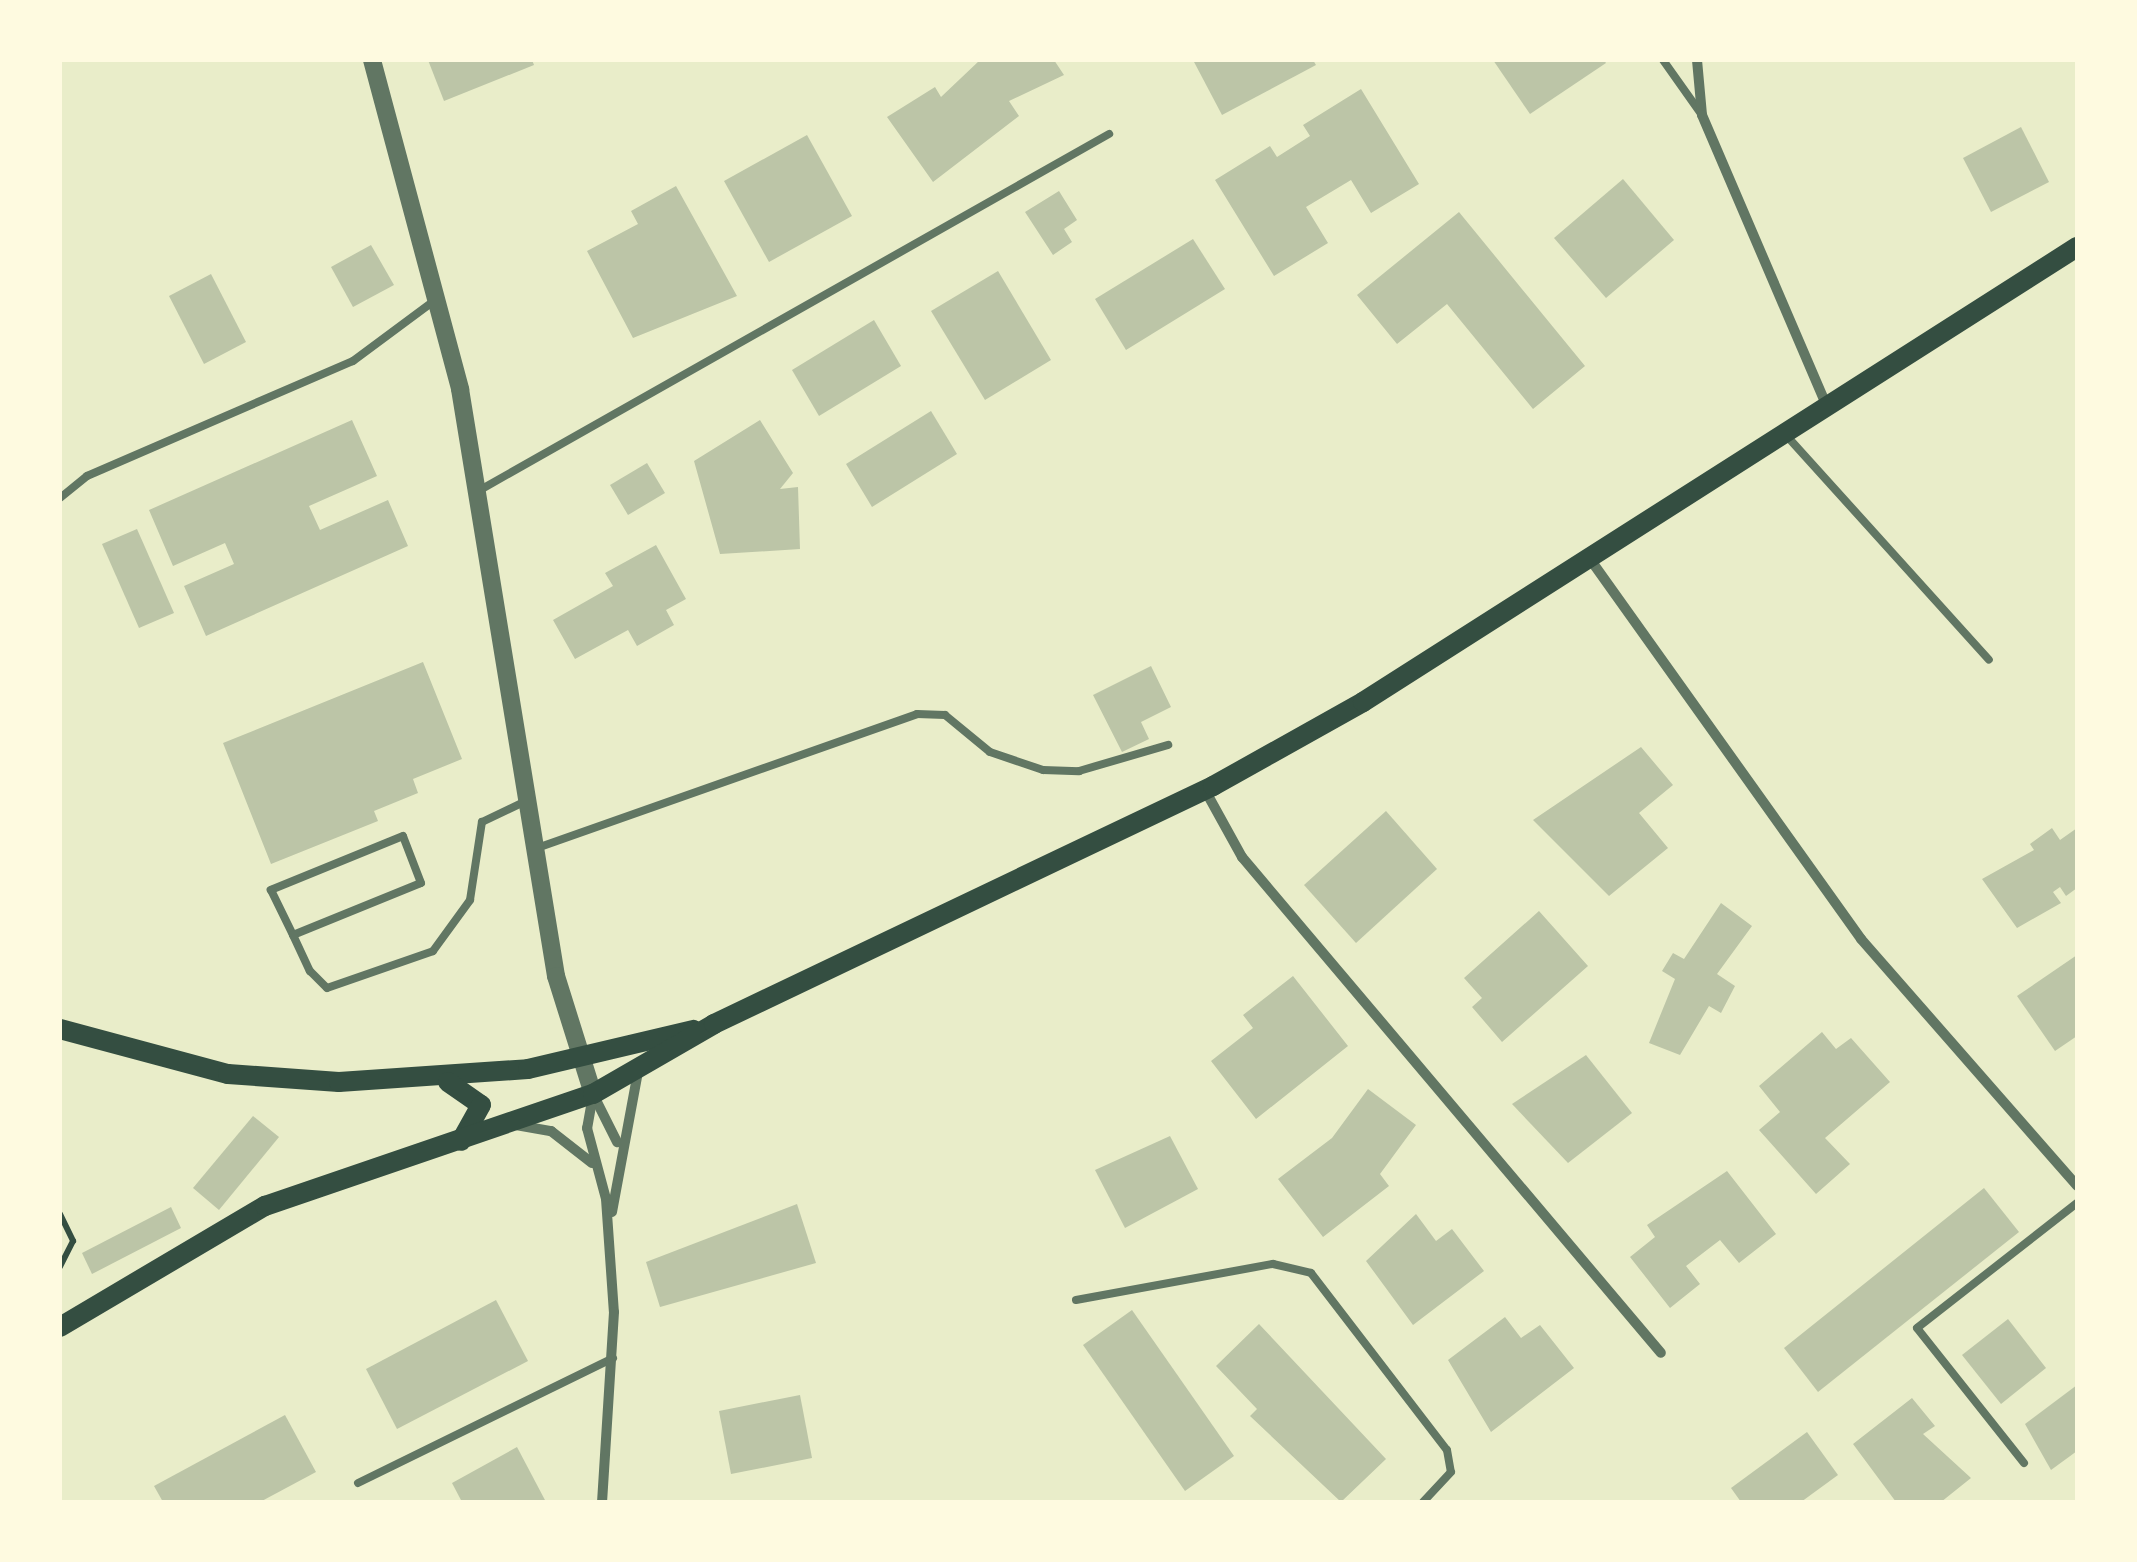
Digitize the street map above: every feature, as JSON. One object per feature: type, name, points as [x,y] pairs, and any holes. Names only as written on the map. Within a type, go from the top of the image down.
[{"type":"main road","points":[[60,1327],[265,1206],[515,1125],[594,1094],[714,1024],[1205,790],[1590,558],[2077,246]]},
{"type":"main road","points":[[438,1080],[578,1059],[714,1024]]},
{"type":"main road","points":[[60,1029],[228,1074],[438,1080],[460,1084],[481,1105],[459,1142]]},
{"type":"street","points":[[372,60],[438,297],[480,490],[533,849],[578,1059],[619,1155]]},
{"type":"street","points":[[1697,60],[1702,114],[1826,407]]},
{"type":"street","points":[[1590,558],[1861,939],[2077,1186]]},
{"type":"street","points":[[1205,790],[1242,857],[1661,1353]]},
{"type":"street","points":[[602,1502],[613,1358],[610,1233],[619,1155],[639,1071]]},
{"type":"street","points":[[594,1094],[587,1128],[610,1233]]},
{"type":"street","points":[[515,1125],[566,1139],[596,1167]]},
{"type":"lane","points":[[1663,60],[1702,114]]},
{"type":"lane","points":[[480,490],[1108,134]]},
{"type":"lane","points":[[60,498],[86,476],[353,360],[438,297]]},
{"type":"lane","points":[[1785,434],[1990,660]]},
{"type":"lane","points":[[533,849],[917,714],[945,715],[990,752],[1043,770],[1079,771],[1168,745]]},
{"type":"lane","points":[[293,935],[422,882],[403,836],[272,890],[293,935],[314,977],[333,990],[432,951],[470,900],[482,822],[526,802]]},
{"type":"lane","points":[[2024,1463],[1918,1328],[2077,1203]]},
{"type":"lane","points":[[1076,1300],[1273,1264],[1311,1273],[1448,1450],[1451,1472],[1423,1502]]},
{"type":"lane","points":[[358,1483],[613,1358]]},
{"type":"path","points":[[60,1214],[73,1241],[60,1267]]},
{"type":"building","points":[[428,60],[532,60],[534,65],[444,101]]},
{"type":"building","points":[[980,60],[1054,60],[1064,75],[1009,101],[1019,116],[933,182],[887,117],[935,87],[941,97]]},
{"type":"building","points":[[1193,60],[1313,60],[1316,65],[1222,115]]},
{"type":"building","points":[[1493,60],[1604,60],[1606,63],[1530,114]]},
{"type":"building","points":[[1361,89],[1419,184],[1371,213],[1351,180],[1306,207],[1328,243],[1274,276],[1215,180],[1270,146],[1277,157],[1310,136],[1303,125]]},
{"type":"building","points":[[2021,127],[2049,182],[1991,212],[1963,158]]},
{"type":"building","points":[[807,135],[852,216],[769,262],[724,181]]},
{"type":"building","points":[[1623,179],[1674,240],[1606,298],[1554,238]]},
{"type":"building","points":[[676,186],[737,296],[633,338],[587,251],[638,224],[631,211]]},
{"type":"building","points":[[1059,191],[1077,220],[1064,229],[1072,242],[1053,255],[1025,212]]},
{"type":"building","points":[[1459,212],[1585,366],[1533,409],[1447,304],[1397,344],[1357,295]]},
{"type":"building","points":[[1193,239],[1225,289],[1126,350],[1095,299]]},
{"type":"building","points":[[371,245],[394,285],[353,307],[331,267]]},
{"type":"building","points":[[998,271],[1051,360],[985,400],[931,311]]},
{"type":"building","points":[[211,274],[246,342],[204,364],[169,296]]},
{"type":"building","points":[[874,320],[901,366],[819,416],[792,370]]},
{"type":"building","points":[[931,411],[957,454],[872,507],[846,464]]},
{"type":"building","points":[[352,420],[377,476],[309,506],[320,530],[388,500],[408,546],[206,636],[184,586],[234,564],[225,543],[173,566],[149,510]]},
{"type":"building","points":[[760,420],[793,473],[780,489],[798,487],[800,549],[720,554],[694,461]]},
{"type":"building","points":[[647,463],[665,493],[628,515],[610,485]]},
{"type":"building","points":[[137,529],[174,613],[139,628],[102,544]]},
{"type":"building","points":[[656,545],[686,599],[666,610],[674,625],[637,646],[628,630],[575,659],[553,620],[613,586],[605,573]]},
{"type":"building","points":[[423,662],[462,759],[413,779],[418,793],[374,811],[378,821],[271,864],[223,743]]},
{"type":"building","points":[[1151,666],[1171,707],[1141,722],[1149,739],[1122,752],[1093,695]]},
{"type":"building","points":[[1641,747],[1673,785],[1639,813],[1668,848],[1609,896],[1533,820]]},
{"type":"building","points":[[1386,811],[1437,869],[1356,943],[1304,885]]},
{"type":"building","points":[[2052,828],[2060,840],[2077,828],[2077,888],[2066,896],[2060,887],[2053,892],[2061,903],[2017,928],[1982,879],[2034,850],[2030,844]]},
{"type":"building","points":[[1721,903],[1752,926],[1717,974],[1735,986],[1721,1013],[1709,1006],[1680,1055],[1649,1043],[1675,979],[1662,971],[1673,953],[1684,959]]},
{"type":"building","points":[[1539,911],[1588,966],[1502,1042],[1472,1007],[1482,998],[1464,978]]},
{"type":"building","points":[[2077,955],[2077,1036],[2055,1051],[2017,996]]},
{"type":"building","points":[[1293,976],[1348,1046],[1256,1119],[1211,1061],[1253,1028],[1243,1015]]},
{"type":"building","points":[[1822,1032],[1836,1049],[1851,1038],[1890,1082],[1825,1138],[1850,1164],[1816,1194],[1759,1130],[1780,1112],[1759,1086]]},
{"type":"building","points":[[1586,1055],[1632,1113],[1568,1163],[1512,1104]]},
{"type":"building","points":[[1368,1089],[1416,1125],[1380,1174],[1389,1186],[1323,1237],[1278,1179],[1332,1138]]},
{"type":"building","points":[[253,1116],[279,1137],[219,1210],[193,1188]]},
{"type":"building","points":[[1170,1136],[1198,1189],[1125,1228],[1095,1170]]},
{"type":"building","points":[[1727,1171],[1776,1234],[1739,1263],[1720,1240],[1686,1266],[1700,1284],[1670,1308],[1630,1257],[1655,1237],[1647,1225]]},
{"type":"building","points":[[1984,1188],[2019,1232],[1818,1392],[1784,1348]]},
{"type":"building","points":[[797,1204],[816,1263],[660,1307],[646,1262]]},
{"type":"building","points":[[171,1207],[181,1228],[92,1274],[82,1253]]},
{"type":"building","points":[[1416,1214],[1436,1241],[1452,1229],[1484,1271],[1413,1325],[1366,1261]]},
{"type":"building","points":[[496,1300],[528,1361],[397,1429],[366,1369]]},
{"type":"building","points":[[1132,1310],[1234,1456],[1185,1491],[1083,1345]]},
{"type":"building","points":[[1505,1317],[1521,1338],[1540,1325],[1574,1368],[1491,1432],[1448,1360]]},
{"type":"building","points":[[2008,1319],[2046,1368],[2001,1404],[1962,1355]]},
{"type":"building","points":[[1259,1324],[1386,1459],[1341,1502],[1250,1416],[1257,1409],[1216,1366]]},
{"type":"building","points":[[2077,1385],[2077,1451],[2051,1470],[2025,1424]]},
{"type":"building","points":[[800,1395],[812,1458],[731,1474],[719,1411]]},
{"type":"building","points":[[1912,1398],[1935,1426],[1923,1434],[1971,1478],[1941,1502],[1896,1502],[1853,1444]]},
{"type":"building","points":[[285,1415],[316,1472],[260,1502],[163,1502],[154,1486]]},
{"type":"building","points":[[1807,1432],[1838,1475],[1801,1502],[1741,1502],[1731,1488]]},
{"type":"building","points":[[517,1447],[546,1502],[462,1502],[452,1483]]}]
